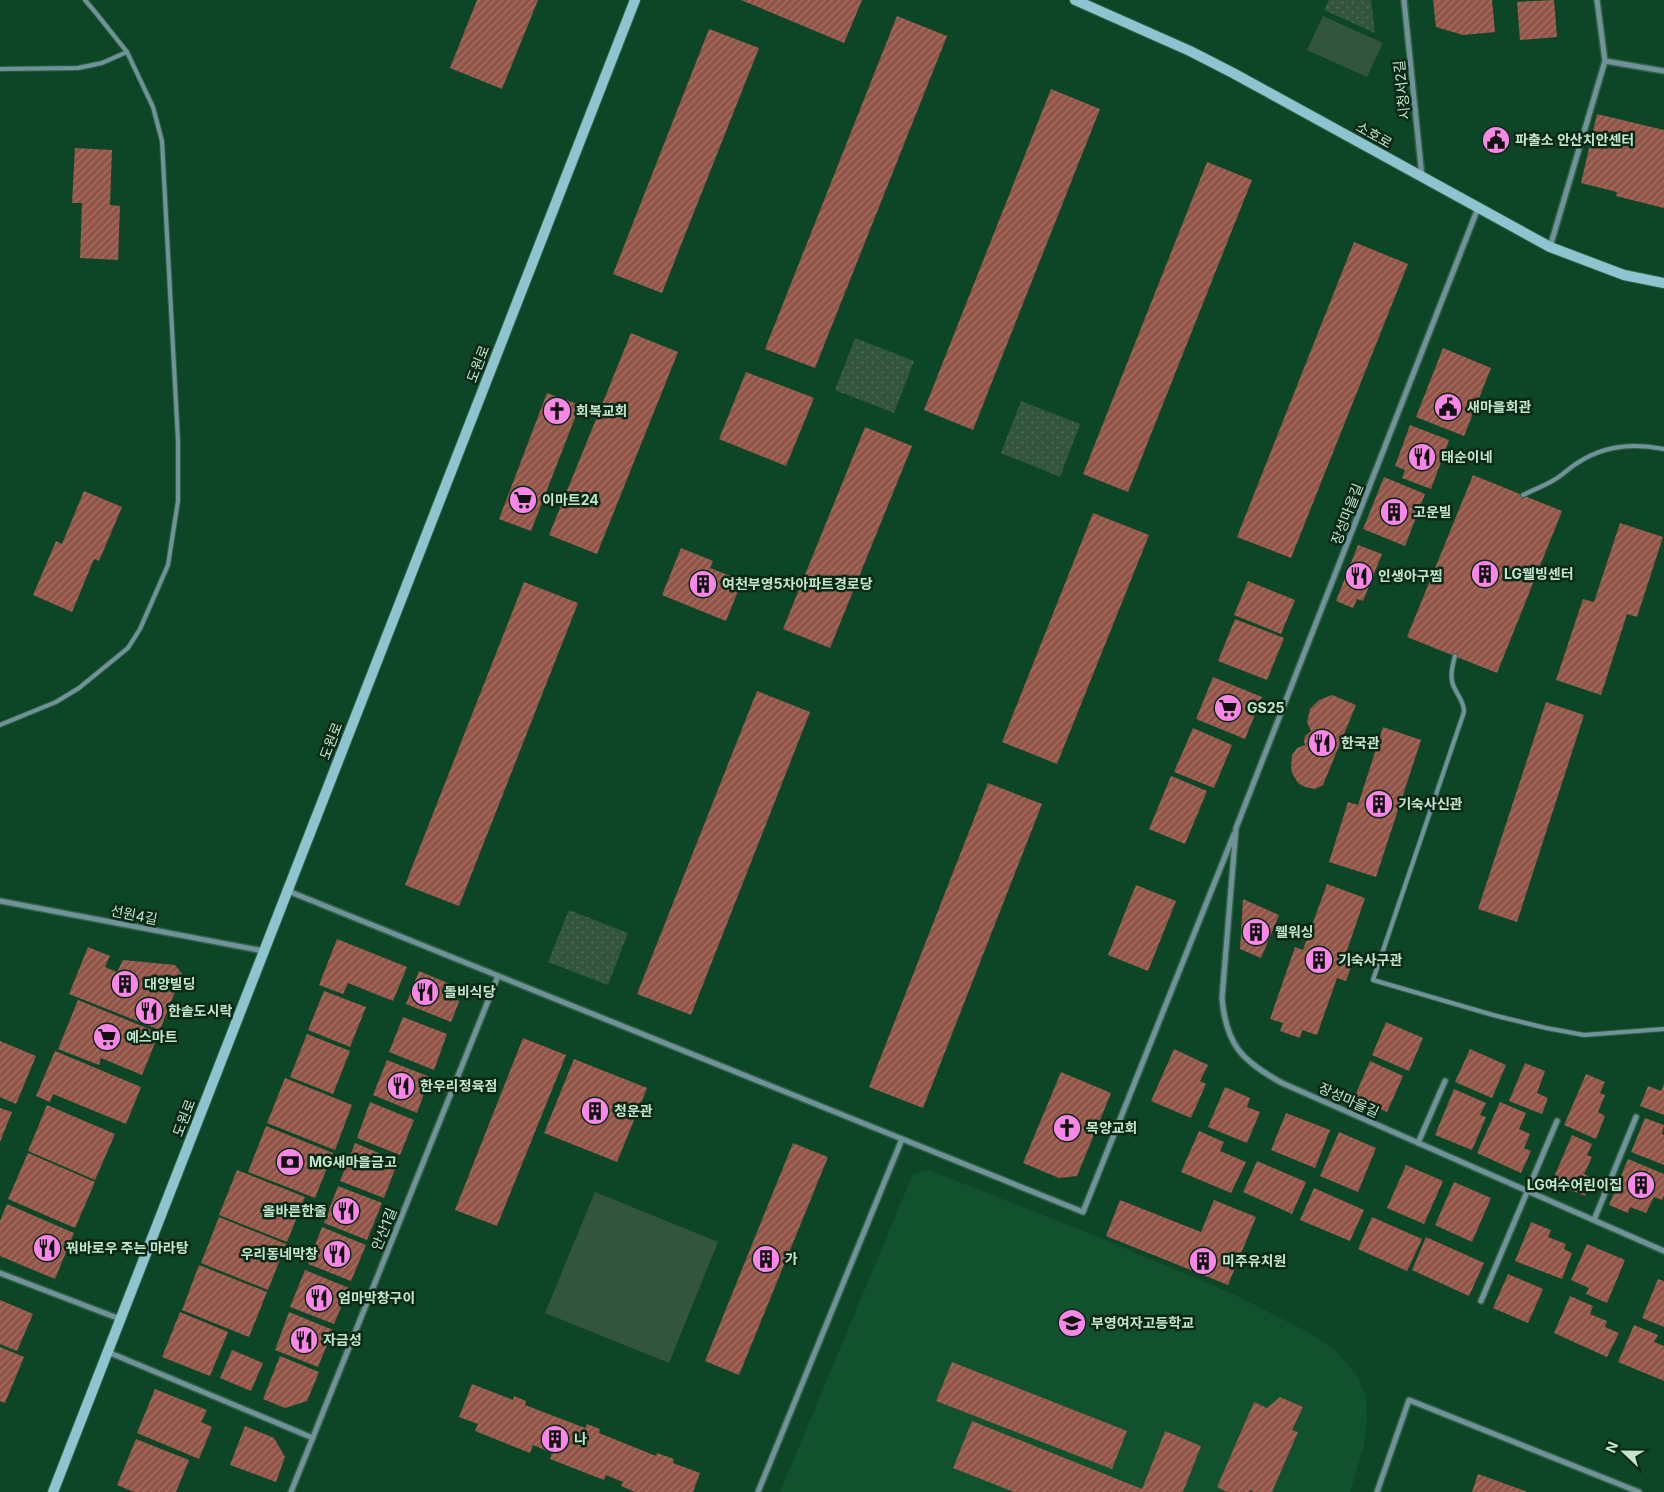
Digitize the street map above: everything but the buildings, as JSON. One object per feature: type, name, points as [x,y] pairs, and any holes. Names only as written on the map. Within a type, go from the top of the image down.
[{"type":"street","name":"도원로","points":[[53,1492],[635,0]]},
{"type":"street","name":"소호로","points":[[1075,0],[1190,50],[1550,247],[1624,275],[1664,283]]},
{"type":"street","name":"시청서2길","points":[[1404,0],[1422,177]]},
{"type":"street","points":[[1550,247],[1605,61],[1597,0]]},
{"type":"street","points":[[1605,61],[1664,71]]},
{"type":"street","name":"장성마을길","points":[[902,1139],[1083,1212],[1236,828],[1478,208]]},
{"type":"street","name":"장성마을길","points":[[1236,828],[1222,998],[1223,1016],[1229,1034],[1240,1053],[1269,1076],[1664,1251]]},
{"type":"street","points":[[288,890],[902,1139],[758,1492]]},
{"type":"street","name":"선원4길","points":[[0,901],[264,951]]},
{"type":"street","name":"안산1길","points":[[291,1492],[498,976]]},
{"type":"street","points":[[1418,1143],[1445,1081]]},
{"type":"street","points":[[1594,1220],[1636,1116]]},
{"type":"street","points":[[1481,1301],[1557,1121]]},
{"type":"street","points":[[0,1273],[120,1319]]},
{"type":"street","points":[[108,1352],[312,1438]]},
{"type":"street","points":[[1377,1492],[1409,1400],[1639,1492]]},
{"type":"lane","points":[[0,725],[56,702],[72,693],[128,648],[140,629],[168,565],[178,501],[178,441],[162,141],[154,106],[127,52],[84,0]]},
{"type":"lane","points":[[0,69],[78,68],[102,63],[127,52]]},
{"type":"lane","points":[[1523,495],[1555,480],[1578,462],[1592,454],[1606,449],[1644,445],[1664,449]]},
{"type":"lane","points":[[1455,656],[1451,675],[1454,687],[1463,701],[1464,712],[1373,980],[1493,1015],[1584,1035],[1664,1028]]},
{"type":"shaded area","points":[[1329,0],[1371,0],[1375,33],[1324,10]]},
{"type":"shaded area","points":[[1323,16],[1383,43],[1367,77],[1307,50]]},
{"type":"shaded area","points":[[855,338],[914,361],[894,413],[835,390]]},
{"type":"shaded area","points":[[1021,401],[1080,424],[1060,477],[1001,453]]},
{"type":"shaded area","points":[[569,910],[628,933],[608,985],[548,962]]},
{"type":"shaded area","name":"부영여자고등학교","points":[[929,1170],[1096,1236],[1231,1293],[1312,1334],[1337,1352],[1356,1374],[1366,1396],[1367,1420],[1363,1449],[1350,1492],[780,1492],[913,1174]]},
{"type":"shaded area","points":[[595,1192],[718,1242],[669,1363],[545,1313]]},
{"type":"place","name":"파출소 안산치안센터","points":[[1496,140]]},
{"type":"place","name":"새마을회관","points":[[1448,407]]},
{"type":"place","name":"회복교회","points":[[557,411]]},
{"type":"place","name":"태순이네","points":[[1422,457]]},
{"type":"place","name":"이마트24","points":[[523,500]]},
{"type":"place","name":"고운빌","points":[[1394,512]]},
{"type":"place","name":"LG웰빙센터","points":[[1485,574]]},
{"type":"place","name":"인생아구찜","points":[[1359,576]]},
{"type":"place","name":"여천부영5차아파트경로당","points":[[703,584]]},
{"type":"place","name":"GS25","points":[[1228,708]]},
{"type":"place","name":"한국관","points":[[1322,743]]},
{"type":"place","name":"기숙사신관","points":[[1379,804]]},
{"type":"place","name":"웰워싱","points":[[1256,932]]},
{"type":"place","name":"기숙사구관","points":[[1319,960]]},
{"type":"place","name":"대양빌딩","points":[[125,984]]},
{"type":"place","name":"돌비식당","points":[[425,992]]},
{"type":"place","name":"한솥도시락","points":[[149,1011]]},
{"type":"place","name":"예스마트","points":[[107,1037]]},
{"type":"place","name":"한우리정육점","points":[[401,1086]]},
{"type":"place","name":"청운관","points":[[595,1111]]},
{"type":"place","name":"목양교회","points":[[1067,1128]]},
{"type":"place","name":"MG새마을금고","points":[[290,1162]]},
{"type":"place","name":"LG여수어린이집","points":[[1641,1185]]},
{"type":"place","name":"올바른한줄","points":[[346,1211]]},
{"type":"place","name":"꿔바로우 주는 마라탕","points":[[47,1248]]},
{"type":"place","name":"우리동네막창","points":[[337,1254]]},
{"type":"place","name":"가","points":[[766,1259]]},
{"type":"place","name":"미주유치원","points":[[1203,1261]]},
{"type":"place","name":"엄마막창구이","points":[[319,1298]]},
{"type":"place","name":"부영여자고등학교","points":[[1072,1323]]},
{"type":"place","name":"자금성","points":[[304,1340]]},
{"type":"place","name":"나","points":[[555,1439]]}]
